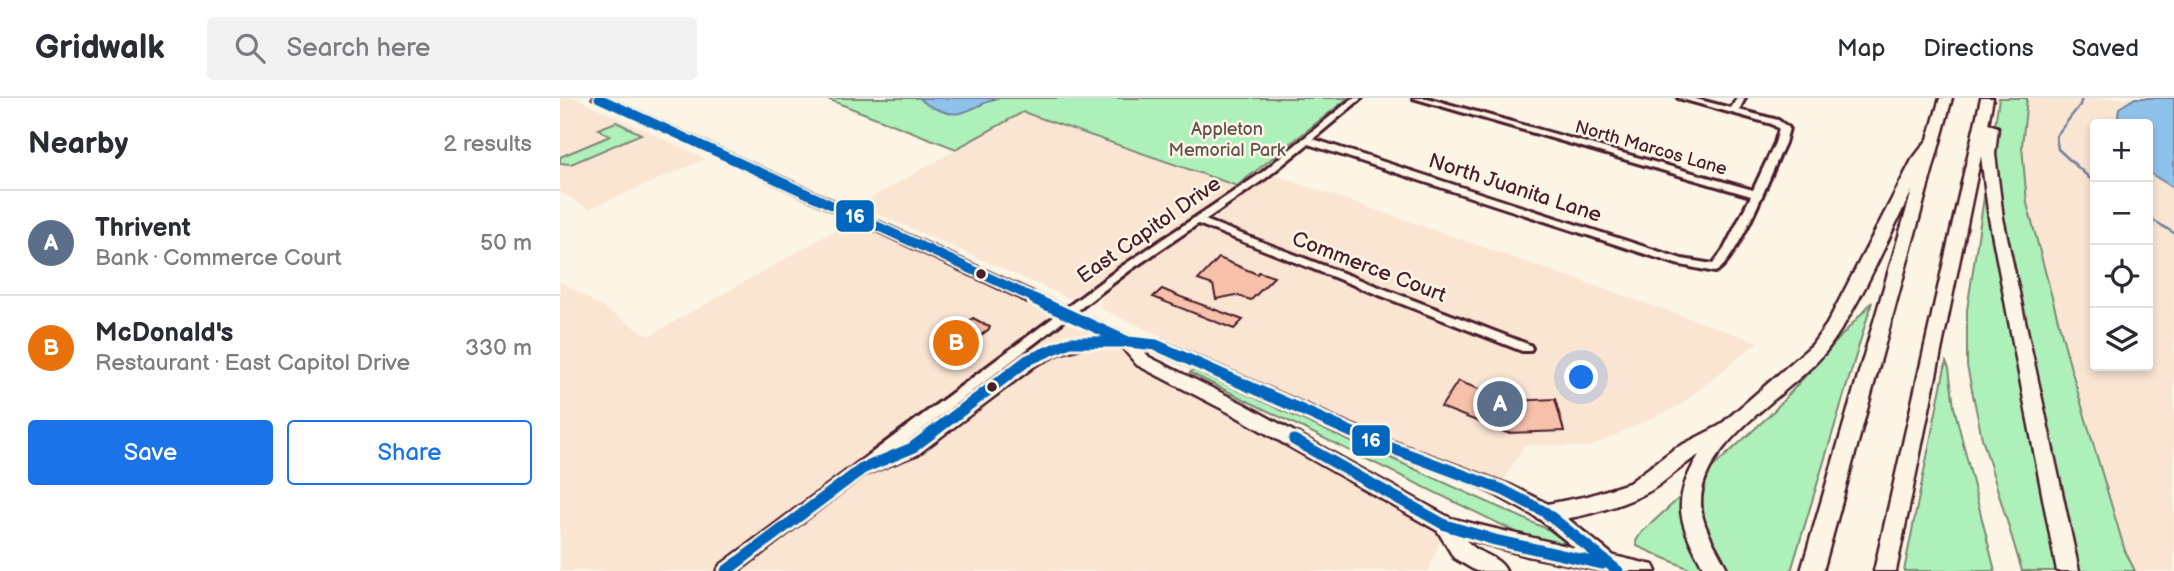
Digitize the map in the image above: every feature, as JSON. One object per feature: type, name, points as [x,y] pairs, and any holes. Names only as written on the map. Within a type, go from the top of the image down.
[{"type":"highway","points":[[1812,571],[1946,98]]},
{"type":"highway","points":[[1885,571],[1987,99]]},
{"type":"highway","points":[[1987,99],[1993,115],[1988,154],[1996,218],[2068,571]]},
{"type":"highway","points":[[1717,571],[1695,531],[1689,508],[1699,469],[1726,431],[1826,339],[1919,160],[1934,140]]},
{"type":"highway","points":[[1545,512],[1588,505],[1636,489],[1681,455],[1726,431]]},
{"type":"highway","points":[[1445,525],[1462,551],[1495,571]]},
{"type":"main road","points":[[599,98],[1128,342],[1143,361],[1238,409],[1445,525],[1494,540],[1616,569],[1646,571]]},
{"type":"main road","points":[[862,469],[912,448],[1038,355],[1073,342],[1098,340],[1156,345],[1362,438],[1474,477],[1545,512],[1616,569]]},
{"type":"street","name":"East Capitol Drive","points":[[726,571],[1125,269],[1263,176],[1358,98]]},
{"type":"street","name":"North Marcos Lane","points":[[1417,98],[1755,194]]},
{"type":"street","points":[[1682,98],[1775,122],[1784,128],[1780,143],[1755,194]]},
{"type":"street","points":[[1734,111],[1741,98]]},
{"type":"street","name":"North Juanita Lane","points":[[1306,140],[1680,262],[1713,268],[1723,261],[1755,194]]},
{"type":"street","name":"Commerce Court","points":[[1197,220],[1526,348]]},
{"type":"shaded area","points":[[560,98],[576,98],[706,159],[589,209],[560,192]]},
{"type":"shaded area","points":[[2027,98],[2174,98],[2174,571],[2135,571],[2125,551],[2071,369],[2027,203],[2022,146]]},
{"type":"shaded area","points":[[1023,112],[1237,186],[1071,299],[858,205]]},
{"type":"shaded area","points":[[1272,174],[1758,342],[1679,406],[1589,447],[1525,445],[1499,488],[1220,367],[1174,342],[1100,308],[1101,299],[1123,279],[1168,246],[1199,228],[1361,290],[1370,281],[1216,221],[1217,215]]},
{"type":"shaded area","points":[[857,218],[1128,342],[1143,361],[1445,525],[1429,571],[560,571],[560,281],[649,336]]},
{"type":"green space","name":"Appleton Memorial Park","points":[[825,98],[1348,98],[1237,186],[1023,112],[956,149]]},
{"type":"green space","points":[[1999,98],[2027,98],[2022,146],[2027,203],[2071,369],[2125,551],[2135,571],[2022,571],[1982,438],[1967,366],[1967,310]]},
{"type":"green space","points":[[616,122],[641,134],[571,164],[560,163],[560,157],[610,136],[598,129]]},
{"type":"green space","points":[[1872,302],[1791,571],[1694,571],[1637,546],[1636,541],[1642,532],[1771,414]]},
{"type":"green space","points":[[1946,362],[1954,407],[1995,571],[1904,571]]},
{"type":"green space","points":[[1194,369],[1549,530],[1579,552],[1586,566],[1190,373]]},
{"type":"water","points":[[920,98],[998,98],[955,114],[933,108]]},
{"type":"water","points":[[2135,98],[2174,98],[2174,188],[2153,175],[2153,119],[2118,119],[2119,108]]},
{"type":"building","points":[[1219,258],[1257,274],[1259,272],[1274,277],[1251,300],[1236,295],[1216,299],[1213,285],[1198,280]]},
{"type":"building","points":[[1162,289],[1243,320],[1234,329],[1153,297]]},
{"type":"building","points":[[973,318],[990,327],[952,356],[936,348]]},
{"type":"building","points":[[1458,381],[1510,401],[1555,399],[1564,431],[1507,433],[1441,407]]},
{"type":"waterway","points":[[2082,98],[2080,105],[2056,136],[2058,149],[2094,182]]},
{"type":"waterway","points":[[2153,220],[2174,233]]},
{"type":"transit line","name":"16","points":[[599,98],[1128,342],[1156,345],[1362,437],[1503,490],[1545,512],[1618,571]]},
{"type":"transit line","name":"16","points":[[726,571],[862,469],[912,448],[1028,360],[1070,342],[1122,342]]},
{"type":"transit line","name":"16","points":[[1294,440],[1445,525],[1495,540],[1602,564]]},
{"type":"place","name":"McDonald's","points":[[956,343]]},
{"type":"place","name":"Thrivent","points":[[1500,404]]}]
